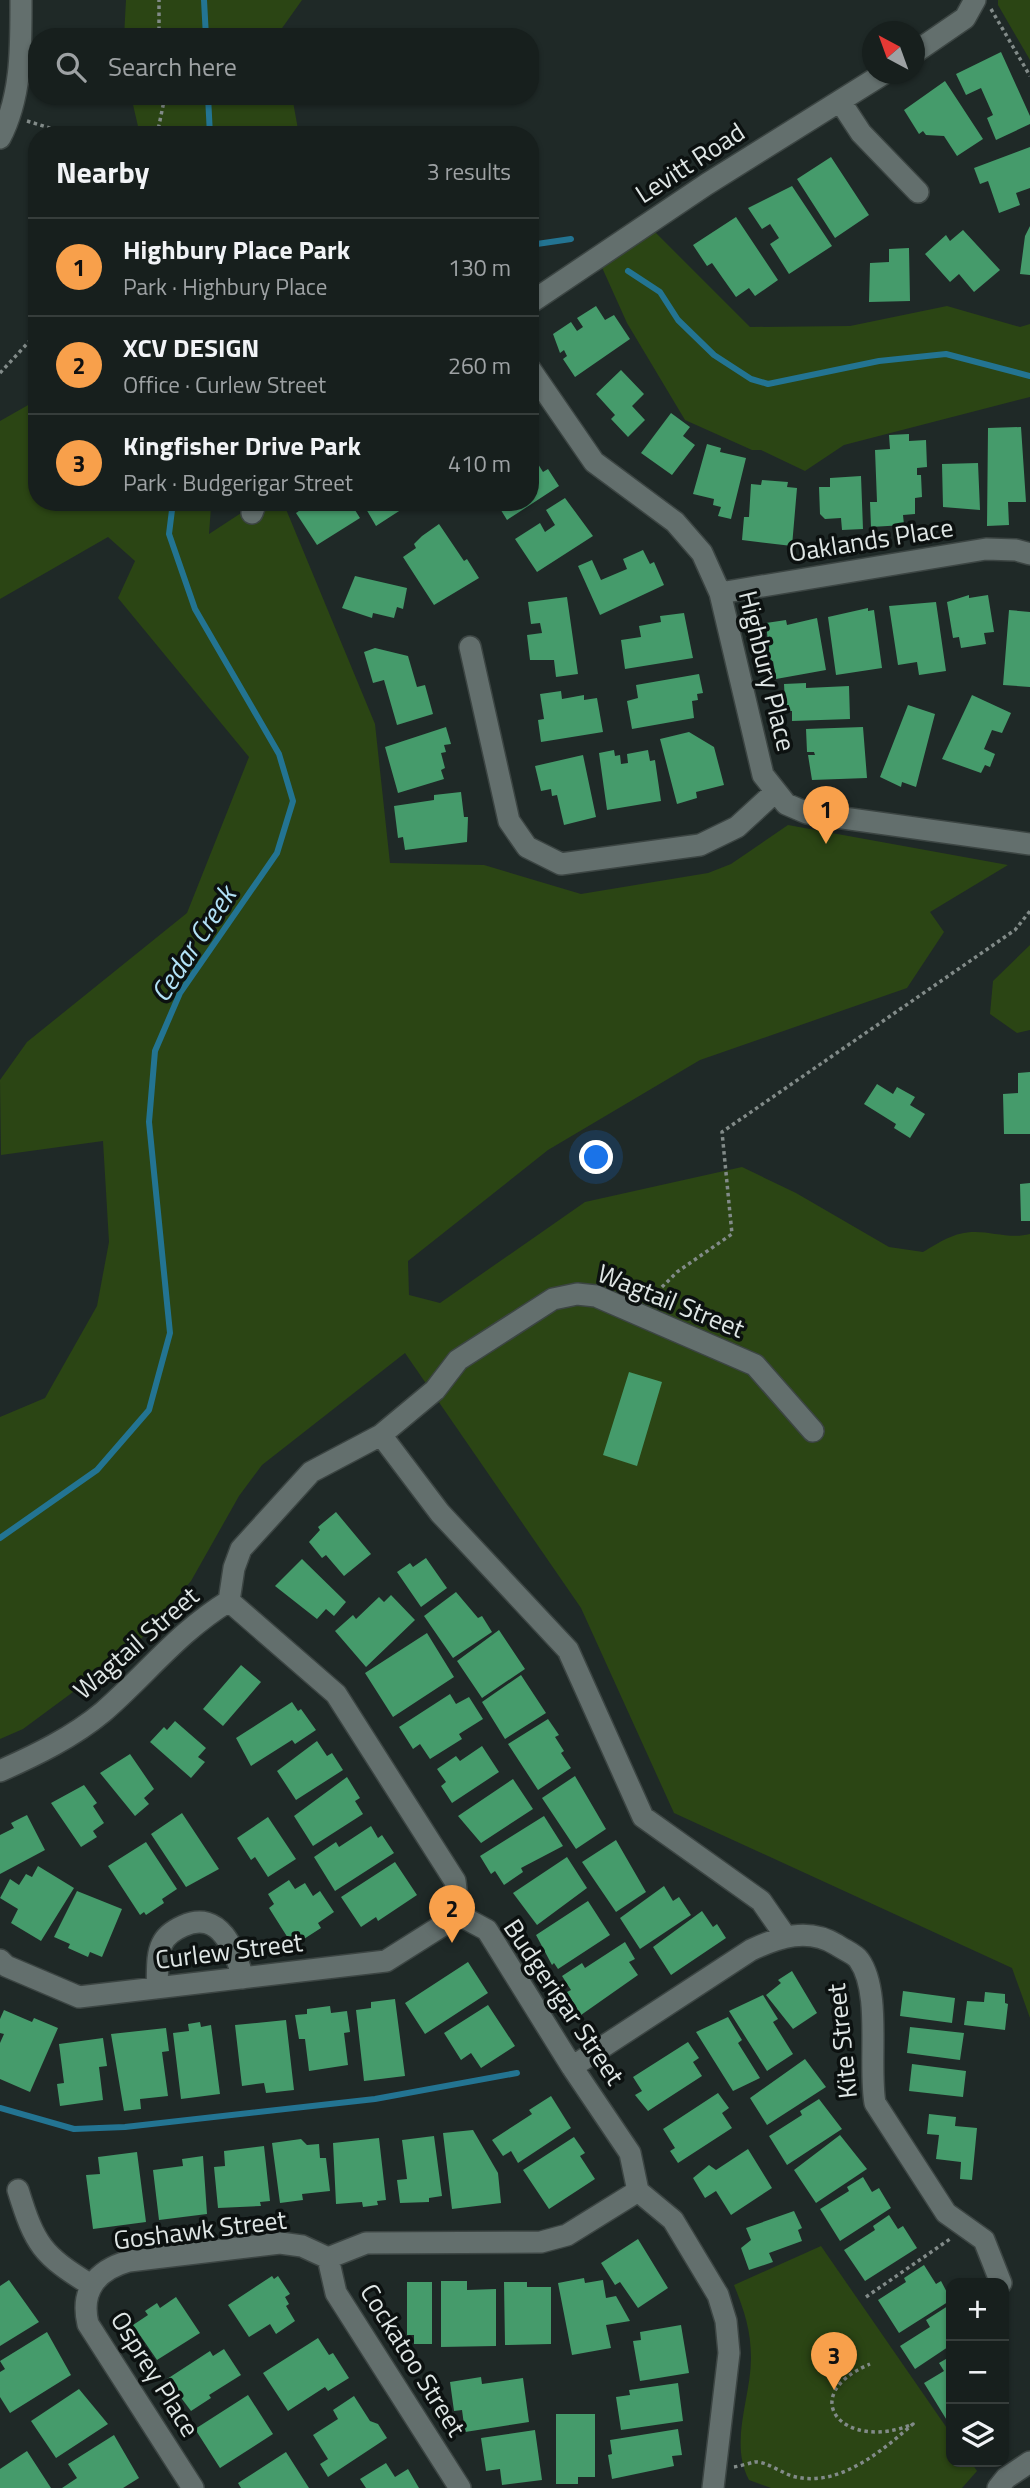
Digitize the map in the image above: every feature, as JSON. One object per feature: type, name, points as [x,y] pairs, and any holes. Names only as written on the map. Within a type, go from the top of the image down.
[{"type":"street","points":[[0,138],[11,117],[21,49],[21,0]]},
{"type":"street","points":[[925,46],[959,23],[975,0]]},
{"type":"street","name":"Levitt Road","points":[[539,297],[707,184],[867,84]]},
{"type":"street","points":[[840,101],[861,133],[918,191]]},
{"type":"street","name":"Highbury Place","points":[[539,382],[594,462],[690,536],[713,572],[764,775],[774,793],[786,804],[807,813],[1030,844]]},
{"type":"street","name":"Oaklands Place","points":[[720,593],[986,549],[1016,550],[1030,554]]},
{"type":"street","points":[[470,647],[509,821],[527,847],[561,864],[700,845],[737,827],[774,793]]},
{"type":"street","name":"Wagtail Street","points":[[0,1771],[40,1753],[102,1712],[197,1620],[229,1601],[234,1568],[241,1549],[311,1472],[381,1435],[435,1390],[458,1360],[553,1299],[577,1294],[596,1296],[755,1365],[813,1431]]},
{"type":"street","points":[[381,1435],[440,1513],[568,1650],[643,1817],[761,1901],[786,1937]]},
{"type":"street","points":[[229,1601],[335,1694],[455,1881],[459,1915]]},
{"type":"street","name":"Curlew Street","points":[[0,1960],[6,1966],[79,1997],[386,1961],[459,1915]]},
{"type":"street","name":"Budgerigar Street","points":[[459,1915],[487,1930],[572,2067],[631,2152],[638,2191]]},
{"type":"street","points":[[157,1988],[161,1945],[169,1935],[192,1922],[217,1927],[228,1939],[235,1950],[243,1978]]},
{"type":"street","name":"Kite Street","points":[[572,2067],[751,1950],[786,1937],[804,1934],[830,1941],[859,1959],[870,1987],[871,2082],[875,2103],[946,2213],[984,2240],[999,2278]]},
{"type":"street","name":"Osprey Place","points":[[18,2190],[38,2244],[55,2263],[91,2285],[85,2312],[93,2334],[193,2488]]},
{"type":"street","points":[[328,2258],[366,2243],[530,2243],[554,2239],[580,2228],[638,2191],[673,2220],[718,2295],[726,2321],[729,2353],[714,2479]]},
{"type":"street","name":"Goshawk Street","points":[[91,2285],[106,2269],[129,2261],[281,2243],[302,2246],[328,2258]]},
{"type":"street","name":"Cockatoo Street","points":[[328,2258],[336,2293],[460,2488]]},
{"type":"street","points":[[998,2488],[1006,2478],[1030,2462]]},
{"type":"path","points":[[159,0],[159,28]]},
{"type":"path","points":[[975,0],[986,4],[995,13],[1030,76]]},
{"type":"path","points":[[159,126],[163,105]]},
{"type":"path","points":[[11,117],[42,126]]},
{"type":"path","points":[[0,373],[28,343]]},
{"type":"path","points":[[636,1313],[677,1272],[732,1234],[722,1132],[1015,930],[1030,911]]},
{"type":"path","points":[[866,2297],[966,2227]]},
{"type":"path","points":[[714,2479],[758,2462],[799,2478],[831,2476],[864,2462],[914,2424],[893,2433],[858,2432],[842,2422],[833,2410],[833,2395],[842,2380],[870,2364]]},
{"type":"green space","points":[[126,0],[302,0],[282,28],[124,28]]},
{"type":"green space","points":[[998,0],[1030,0],[1030,60],[998,5]]},
{"type":"green space","points":[[133,105],[294,105],[297,126],[138,126]]},
{"type":"green space","points":[[653,230],[750,327],[850,326],[947,306],[1020,327],[1030,324],[1030,397],[844,445],[805,471],[761,450],[752,450],[685,420],[627,323],[600,263]]},
{"type":"green space","points":[[28,405],[28,511],[211,511],[209,534],[244,511],[287,511],[375,724],[390,863],[484,865],[581,894],[708,873],[731,864],[788,825],[1008,865],[930,912],[944,932],[907,988],[700,1060],[548,1150],[408,1261],[409,1295],[440,1303],[585,1202],[742,1167],[796,1193],[889,1247],[923,1252],[947,1238],[967,1232],[1016,1236],[1030,1234],[1030,2018],[1012,1968],[674,1813],[581,1608],[405,1353],[262,1465],[239,1496],[191,1581],[134,1647],[23,1729],[0,1739],[0,1417],[45,1398],[97,1306],[109,1242],[103,1141],[1,1155],[0,1080],[27,1042],[187,913],[249,757],[118,598],[135,561],[108,537],[0,599],[0,421]]},
{"type":"green space","points":[[1030,945],[1030,1030],[1017,1033],[990,1014],[993,981]]},
{"type":"green space","points":[[821,2246],[946,2427],[946,2467],[974,2467],[977,2471],[962,2488],[771,2488],[749,2480],[743,2465],[741,2435],[751,2348],[746,2320],[734,2285]]},
{"type":"building","points":[[1001,52],[1030,116],[1030,124],[996,140],[987,118],[993,115],[981,88],[966,95],[956,74]]},
{"type":"building","points":[[945,81],[983,139],[957,156],[944,136],[926,135],[923,131],[919,134],[904,110]]},
{"type":"building","points":[[1030,147],[1030,188],[1016,193],[1020,205],[999,213],[988,181],[980,184],[974,168]]},
{"type":"building","points":[[831,157],[869,215],[835,238],[797,179]]},
{"type":"building","points":[[792,186],[832,246],[789,274],[770,244],[779,238],[770,224],[762,229],[748,208]]},
{"type":"building","points":[[736,217],[778,280],[755,296],[749,288],[736,297],[712,263],[707,266],[693,245]]},
{"type":"building","points":[[1030,226],[1030,275],[1020,274],[1025,236]]},
{"type":"building","points":[[963,230],[1000,270],[974,292],[959,274],[950,282],[925,254],[946,235],[950,241]]},
{"type":"building","points":[[909,248],[910,301],[869,302],[870,263],[889,262],[889,249]]},
{"type":"building","points":[[596,306],[605,320],[614,315],[630,339],[575,377],[563,359],[567,356],[564,350],[560,353],[553,334],[571,322],[577,331],[583,327],[577,318]]},
{"type":"building","points":[[621,370],[644,394],[632,406],[645,420],[628,437],[611,419],[615,415],[596,394]]},
{"type":"building","points":[[671,413],[690,427],[683,436],[695,445],[672,475],[641,453]]},
{"type":"building","points":[[1021,427],[1026,502],[1008,502],[1009,525],[987,526],[988,428]]},
{"type":"building","points":[[909,434],[909,441],[926,440],[927,467],[917,468],[917,475],[921,475],[922,497],[915,498],[915,514],[903,515],[904,525],[871,527],[870,502],[877,502],[875,450],[890,449],[889,435]]},
{"type":"building","points":[[707,444],[721,448],[720,452],[746,458],[731,519],[718,516],[721,507],[713,505],[714,499],[693,494]]},
{"type":"building","points":[[978,463],[980,510],[943,507],[942,464]]},
{"type":"building","points":[[539,466],[543,472],[548,469],[559,486],[539,499]]},
{"type":"building","points":[[861,476],[863,529],[842,530],[841,518],[825,519],[820,514],[819,487],[830,487],[830,478]]},
{"type":"building","points":[[762,480],[788,482],[787,487],[797,488],[792,546],[742,540],[744,517],[749,517],[751,484],[761,485]]},
{"type":"building","points":[[565,498],[593,536],[537,572],[515,539],[540,523],[545,532],[555,525],[546,510]]},
{"type":"building","points":[[356,511],[360,518],[317,545],[296,513]]},
{"type":"building","points":[[367,511],[399,511],[376,526]]},
{"type":"building","points":[[502,511],[521,511],[507,520]]},
{"type":"building","points":[[439,524],[479,578],[434,605],[403,557],[416,548],[414,544],[422,536]]},
{"type":"building","points":[[643,550],[650,564],[654,562],[664,585],[600,615],[578,566],[592,560],[601,580],[627,569],[623,559]]},
{"type":"building","points":[[355,576],[407,588],[403,609],[397,607],[394,618],[373,613],[372,618],[342,608]]},
{"type":"building","points":[[969,595],[969,598],[988,595],[994,632],[984,633],[986,644],[961,648],[959,637],[953,638],[947,602]]},
{"type":"building","points":[[567,597],[578,674],[556,677],[554,660],[530,660],[527,635],[542,633],[540,623],[531,624],[528,602]]},
{"type":"building","points":[[936,602],[946,671],[919,675],[917,662],[898,665],[889,606]]},
{"type":"building","points":[[868,608],[868,611],[874,610],[882,668],[836,675],[828,617]]},
{"type":"building","points":[[1009,610],[1030,612],[1030,687],[1003,685]]},
{"type":"building","points":[[684,613],[693,658],[625,669],[621,640],[641,637],[639,626],[661,622],[660,616]]},
{"type":"building","points":[[817,618],[826,670],[776,679],[773,661],[770,662],[766,623],[786,620],[787,625]]},
{"type":"building","points":[[375,648],[408,656],[417,687],[425,685],[433,714],[397,725],[384,680],[373,683],[364,652]]},
{"type":"building","points":[[699,674],[703,693],[697,694],[698,700],[692,701],[694,718],[632,729],[627,701],[638,698],[636,685]]},
{"type":"building","points":[[806,683],[806,688],[849,686],[850,719],[792,721],[792,711],[789,711],[789,705],[785,705],[784,684]]},
{"type":"building","points":[[561,691],[562,699],[584,695],[584,700],[597,698],[603,732],[541,742],[538,720],[544,719],[540,694]]},
{"type":"building","points":[[972,695],[1011,713],[1002,733],[992,730],[984,749],[995,754],[990,767],[985,765],[981,773],[942,759]]},
{"type":"building","points":[[908,705],[935,714],[916,787],[902,782],[901,787],[880,777]]},
{"type":"building","points":[[446,727],[451,744],[444,745],[446,752],[441,753],[445,768],[441,770],[444,779],[398,793],[385,747]]},
{"type":"building","points":[[863,727],[867,778],[812,780],[808,755],[815,755],[814,752],[807,752],[806,729]]},
{"type":"building","points":[[689,732],[714,747],[724,785],[696,792],[697,798],[677,804],[660,739]]},
{"type":"building","points":[[614,750],[615,756],[620,755],[621,764],[628,763],[627,754],[648,750],[650,761],[655,760],[661,801],[607,810],[599,753]]},
{"type":"building","points":[[583,755],[596,817],[564,825],[557,795],[552,796],[551,789],[541,791],[535,766]]},
{"type":"building","points":[[461,792],[464,817],[468,817],[467,842],[405,850],[403,837],[398,838],[394,806],[434,800],[434,795]]},
{"type":"building","points":[[1030,1072],[1030,1134],[1004,1134],[1003,1094],[1018,1093],[1018,1073]]},
{"type":"building","points":[[877,1084],[893,1094],[897,1087],[915,1097],[910,1105],[925,1114],[910,1138],[894,1128],[896,1124],[864,1104]]},
{"type":"building","points":[[1030,1183],[1030,1221],[1021,1221],[1020,1184]]},
{"type":"building","points":[[629,1372],[662,1382],[637,1466],[603,1455]]},
{"type":"building","points":[[336,1512],[371,1554],[344,1576],[326,1555],[322,1558],[309,1542],[320,1530],[318,1527]]},
{"type":"building","points":[[426,1558],[447,1588],[421,1607],[397,1572],[410,1563],[413,1567]]},
{"type":"building","points":[[302,1559],[346,1602],[334,1616],[326,1609],[317,1619],[275,1586]]},
{"type":"building","points":[[456,1592],[478,1618],[482,1616],[492,1632],[453,1658],[424,1616]]},
{"type":"building","points":[[391,1595],[415,1620],[366,1667],[335,1631],[353,1615],[356,1619],[379,1597],[384,1602]]},
{"type":"building","points":[[499,1630],[525,1669],[482,1698],[457,1661]]},
{"type":"building","points":[[427,1633],[454,1677],[393,1717],[365,1673]]},
{"type":"building","points":[[241,1665],[261,1682],[223,1726],[203,1709]]},
{"type":"building","points":[[521,1675],[546,1713],[505,1739],[482,1702]]},
{"type":"building","points":[[450,1694],[456,1704],[469,1697],[483,1719],[459,1734],[462,1739],[430,1759],[420,1744],[413,1749],[399,1727]]},
{"type":"building","points":[[292,1702],[298,1711],[301,1709],[316,1730],[295,1744],[292,1740],[251,1766],[236,1738]]},
{"type":"building","points":[[548,1719],[559,1735],[555,1737],[571,1768],[538,1790],[508,1744]]},
{"type":"building","points":[[175,1721],[206,1748],[198,1757],[205,1762],[191,1778],[150,1742],[164,1727],[167,1730]]},
{"type":"building","points":[[317,1741],[327,1756],[332,1753],[343,1770],[296,1800],[277,1771]]},
{"type":"building","points":[[482,1746],[499,1772],[452,1803],[441,1786],[446,1782],[437,1769],[456,1756],[460,1761]]},
{"type":"building","points":[[130,1754],[154,1789],[144,1798],[149,1804],[135,1816],[100,1773]]},
{"type":"building","points":[[575,1776],[606,1829],[576,1849],[542,1798]]},
{"type":"building","points":[[347,1777],[360,1798],[355,1801],[363,1814],[313,1846],[294,1816]]},
{"type":"building","points":[[513,1779],[533,1809],[481,1843],[458,1816]]},
{"type":"building","points":[[84,1785],[97,1803],[93,1806],[104,1823],[93,1831],[97,1837],[81,1847],[51,1803]]},
{"type":"building","points":[[182,1813],[219,1869],[186,1887],[151,1834]]},
{"type":"building","points":[[27,1815],[45,1850],[0,1874],[0,1835],[14,1828],[11,1823]]},
{"type":"building","points":[[544,1816],[563,1846],[521,1868],[523,1872],[504,1885],[495,1871],[491,1874],[480,1856]]},
{"type":"building","points":[[268,1817],[296,1859],[268,1877],[255,1857],[251,1860],[237,1838]]},
{"type":"building","points":[[371,1826],[378,1838],[382,1835],[394,1853],[335,1891],[314,1857],[336,1842],[339,1847]]},
{"type":"building","points":[[616,1840],[646,1892],[616,1912],[582,1862]]},
{"type":"building","points":[[146,1842],[177,1889],[162,1899],[164,1903],[146,1915],[144,1912],[140,1915],[108,1866]]},
{"type":"building","points":[[567,1857],[587,1888],[537,1925],[513,1893]]},
{"type":"building","points":[[395,1862],[417,1895],[378,1921],[376,1917],[361,1927],[341,1897]]},
{"type":"building","points":[[38,1866],[74,1888],[41,1941],[11,1923],[18,1909],[0,1898],[10,1879],[19,1885],[26,1874],[32,1877]]},
{"type":"building","points":[[289,1880],[295,1889],[305,1883],[313,1896],[320,1891],[334,1912],[318,1923],[321,1928],[293,1946],[269,1908],[274,1904],[268,1894]]},
{"type":"building","points":[[664,1886],[673,1901],[679,1897],[691,1915],[640,1949],[620,1918]]},
{"type":"building","points":[[77,1891],[122,1909],[102,1957],[90,1952],[88,1957],[68,1948],[70,1944],[54,1937]]},
{"type":"building","points":[[588,1901],[610,1935],[558,1969],[554,1963],[552,1965],[536,1935]]},
{"type":"building","points":[[702,1911],[713,1927],[717,1924],[726,1938],[671,1975],[653,1947]]},
{"type":"building","points":[[625,1942],[635,1959],[629,1962],[638,1975],[581,2015],[567,1992],[571,1990],[562,1976],[582,1963],[585,1968]]},
{"type":"building","points":[[468,1962],[488,1993],[425,2034],[405,2003]]},
{"type":"building","points":[[792,1971],[817,2013],[793,2029],[766,1995],[781,1983],[778,1980]]},
{"type":"building","points":[[903,1991],[955,1998],[952,2023],[900,2016]]},
{"type":"building","points":[[985,1992],[1005,1994],[1005,2003],[1008,2004],[1005,2030],[964,2025],[967,2001],[984,2002]]},
{"type":"building","points":[[763,1995],[778,2019],[773,2022],[793,2054],[767,2071],[729,2011]]},
{"type":"building","points":[[395,1999],[405,2076],[364,2081],[356,2010],[371,2008],[371,2002]]},
{"type":"building","points":[[488,2005],[515,2046],[481,2068],[471,2053],[461,2060],[444,2033]]},
{"type":"building","points":[[330,2006],[331,2013],[347,2011],[350,2032],[344,2033],[348,2065],[309,2071],[305,2039],[299,2039],[295,2015],[307,2014],[307,2009]]},
{"type":"building","points":[[4,2010],[32,2022],[34,2018],[58,2028],[30,2092],[0,2079],[0,2043],[4,2034],[0,2033],[0,2019]]},
{"type":"building","points":[[728,2017],[742,2040],[738,2043],[760,2078],[733,2091],[696,2032]]},
{"type":"building","points":[[286,2020],[294,2090],[266,2093],[264,2083],[242,2086],[235,2025]]},
{"type":"building","points":[[200,2022],[201,2027],[211,2025],[220,2094],[181,2099],[173,2033],[189,2031],[188,2024]]},
{"type":"building","points":[[910,2027],[964,2033],[960,2060],[907,2053]]},
{"type":"building","points":[[166,2028],[169,2051],[162,2052],[168,2096],[140,2099],[141,2109],[124,2111],[111,2034]]},
{"type":"building","points":[[103,2038],[107,2066],[99,2067],[103,2100],[60,2106],[57,2084],[64,2083],[59,2044]]},
{"type":"building","points":[[688,2042],[699,2058],[693,2062],[702,2076],[648,2111],[635,2095],[642,2091],[633,2077]]},
{"type":"building","points":[[805,2059],[826,2087],[767,2125],[750,2098]]},
{"type":"building","points":[[912,2064],[966,2071],[963,2097],[909,2091]]},
{"type":"building","points":[[718,2093],[729,2108],[722,2113],[732,2128],[678,2163],[670,2151],[675,2148],[663,2129]]},
{"type":"building","points":[[551,2096],[571,2128],[518,2163],[511,2151],[503,2156],[492,2140],[532,2114],[529,2110]]},
{"type":"building","points":[[819,2099],[842,2129],[787,2165],[769,2136],[802,2115],[800,2111]]},
{"type":"building","points":[[929,2114],[956,2117],[955,2126],[977,2128],[972,2180],[960,2179],[961,2162],[936,2159],[939,2135],[927,2134]]},
{"type":"building","points":[[473,2130],[498,2173],[501,2203],[452,2209],[443,2133]]},
{"type":"building","points":[[840,2135],[867,2169],[816,2203],[794,2170]]},
{"type":"building","points":[[434,2136],[442,2196],[429,2198],[429,2202],[400,2203],[397,2180],[407,2179],[402,2140]]},
{"type":"building","points":[[574,2137],[585,2153],[580,2156],[595,2179],[549,2209],[523,2170]]},
{"type":"building","points":[[379,2138],[386,2200],[377,2201],[378,2205],[363,2207],[362,2202],[336,2204],[333,2143]]},
{"type":"building","points":[[301,2139],[307,2145],[319,2144],[320,2158],[326,2158],[330,2191],[302,2194],[303,2200],[280,2203],[272,2143]]},
{"type":"building","points":[[264,2146],[270,2201],[260,2202],[261,2206],[218,2208],[214,2167],[225,2166],[224,2151]]},
{"type":"building","points":[[748,2149],[772,2188],[731,2215],[716,2191],[705,2198],[693,2178],[709,2165],[716,2170]]},
{"type":"building","points":[[137,2152],[146,2222],[93,2229],[86,2175],[100,2174],[98,2157]]},
{"type":"building","points":[[203,2156],[207,2214],[159,2220],[153,2170],[183,2166],[182,2159]]},
{"type":"building","points":[[863,2177],[872,2192],[879,2188],[891,2208],[840,2241],[820,2209],[849,2191],[847,2187]]},
{"type":"building","points":[[794,2211],[802,2228],[798,2230],[802,2241],[769,2253],[773,2262],[749,2270],[741,2248],[751,2240],[746,2228]]},
{"type":"building","points":[[889,2215],[898,2229],[903,2226],[917,2248],[865,2281],[844,2250],[875,2230],[873,2226]]},
{"type":"building","points":[[638,2239],[668,2288],[638,2308],[620,2282],[615,2285],[601,2263]]},
{"type":"building","points":[[924,2265],[936,2284],[941,2281],[946,2290],[946,2303],[899,2333],[878,2300],[906,2282],[904,2278]]},
{"type":"building","points":[[272,2276],[274,2279],[278,2276],[290,2294],[285,2297],[289,2304],[286,2306],[295,2321],[276,2334],[270,2324],[249,2337],[228,2305]]},
{"type":"building","points":[[584,2278],[585,2283],[603,2280],[606,2298],[616,2296],[630,2321],[606,2325],[611,2348],[572,2355],[558,2283]]},
{"type":"building","points":[[9,2280],[39,2322],[0,2346],[0,2286]]},
{"type":"building","points":[[441,2281],[467,2281],[467,2290],[496,2289],[496,2346],[441,2347]]},
{"type":"building","points":[[407,2282],[432,2282],[432,2344],[414,2344],[414,2335],[407,2335]]},
{"type":"building","points":[[504,2282],[527,2282],[527,2287],[551,2287],[551,2344],[505,2345]]},
{"type":"building","points":[[176,2297],[200,2333],[157,2360],[133,2325],[148,2315],[145,2311],[157,2303],[160,2308]]},
{"type":"building","points":[[946,2307],[946,2348],[915,2369],[900,2346],[930,2327],[926,2320]]},
{"type":"building","points":[[681,2325],[689,2373],[640,2381],[633,2341],[641,2340],[640,2332]]},
{"type":"building","points":[[47,2332],[71,2375],[10,2413],[0,2397],[0,2372],[5,2369],[0,2361]]},
{"type":"building","points":[[318,2338],[329,2355],[333,2353],[349,2378],[328,2391],[325,2387],[288,2411],[263,2373]]},
{"type":"building","points":[[224,2349],[241,2375],[209,2395],[211,2398],[191,2411],[167,2379],[210,2351],[213,2356]]},
{"type":"building","points":[[946,2359],[946,2419],[924,2383],[944,2371],[939,2363]]},
{"type":"building","points":[[481,2377],[482,2384],[523,2378],[529,2422],[465,2432],[462,2410],[454,2411],[450,2382]]},
{"type":"building","points":[[678,2383],[683,2421],[621,2430],[616,2397],[630,2395],[629,2390]]},
{"type":"building","points":[[79,2389],[108,2424],[56,2458],[31,2421]]},
{"type":"building","points":[[248,2395],[273,2434],[220,2468],[195,2429]]},
{"type":"building","points":[[354,2396],[370,2421],[378,2424],[387,2438],[328,2477],[320,2464],[328,2459],[313,2435],[338,2419],[333,2410]]},
{"type":"building","points":[[556,2414],[595,2414],[595,2477],[578,2477],[578,2484],[556,2484]]},
{"type":"building","points":[[678,2429],[682,2455],[672,2456],[674,2466],[612,2479],[608,2455],[612,2454],[610,2440]]},
{"type":"building","points":[[535,2430],[542,2480],[502,2485],[500,2469],[486,2471],[481,2438]]},
{"type":"building","points":[[114,2435],[139,2478],[123,2488],[62,2488],[77,2478],[68,2464]]},
{"type":"building","points":[[27,2451],[51,2488],[0,2488],[0,2469]]},
{"type":"building","points":[[286,2452],[309,2488],[241,2488],[238,2483]]},
{"type":"building","points":[[386,2463],[395,2477],[408,2469],[419,2488],[366,2488],[360,2479]]},
{"type":"waterway","name":"Cedar Creek","points":[[204,0],[206,28]]},
{"type":"waterway","name":"Cedar Creek","points":[[208,105],[210,126]]},
{"type":"waterway","points":[[539,244],[571,239]]},
{"type":"waterway","points":[[628,271],[660,292],[678,320],[714,355],[751,379],[768,384],[879,361],[946,354],[1030,376]]},
{"type":"waterway","name":"Cedar Creek","points":[[0,1538],[97,1470],[149,1410],[170,1333],[149,1122],[155,1051],[180,993],[277,853],[293,801],[279,754],[195,609],[169,534],[172,511]]},
{"type":"waterway","points":[[0,2108],[74,2129],[125,2127],[375,2099],[517,2073]]},
{"type":"place","name":"Highbury Place Park","points":[[826,844]]},
{"type":"place","name":"XCV DESIGN","points":[[452,1943]]},
{"type":"place","name":"Kingfisher Drive Park","points":[[834,2390]]}]
